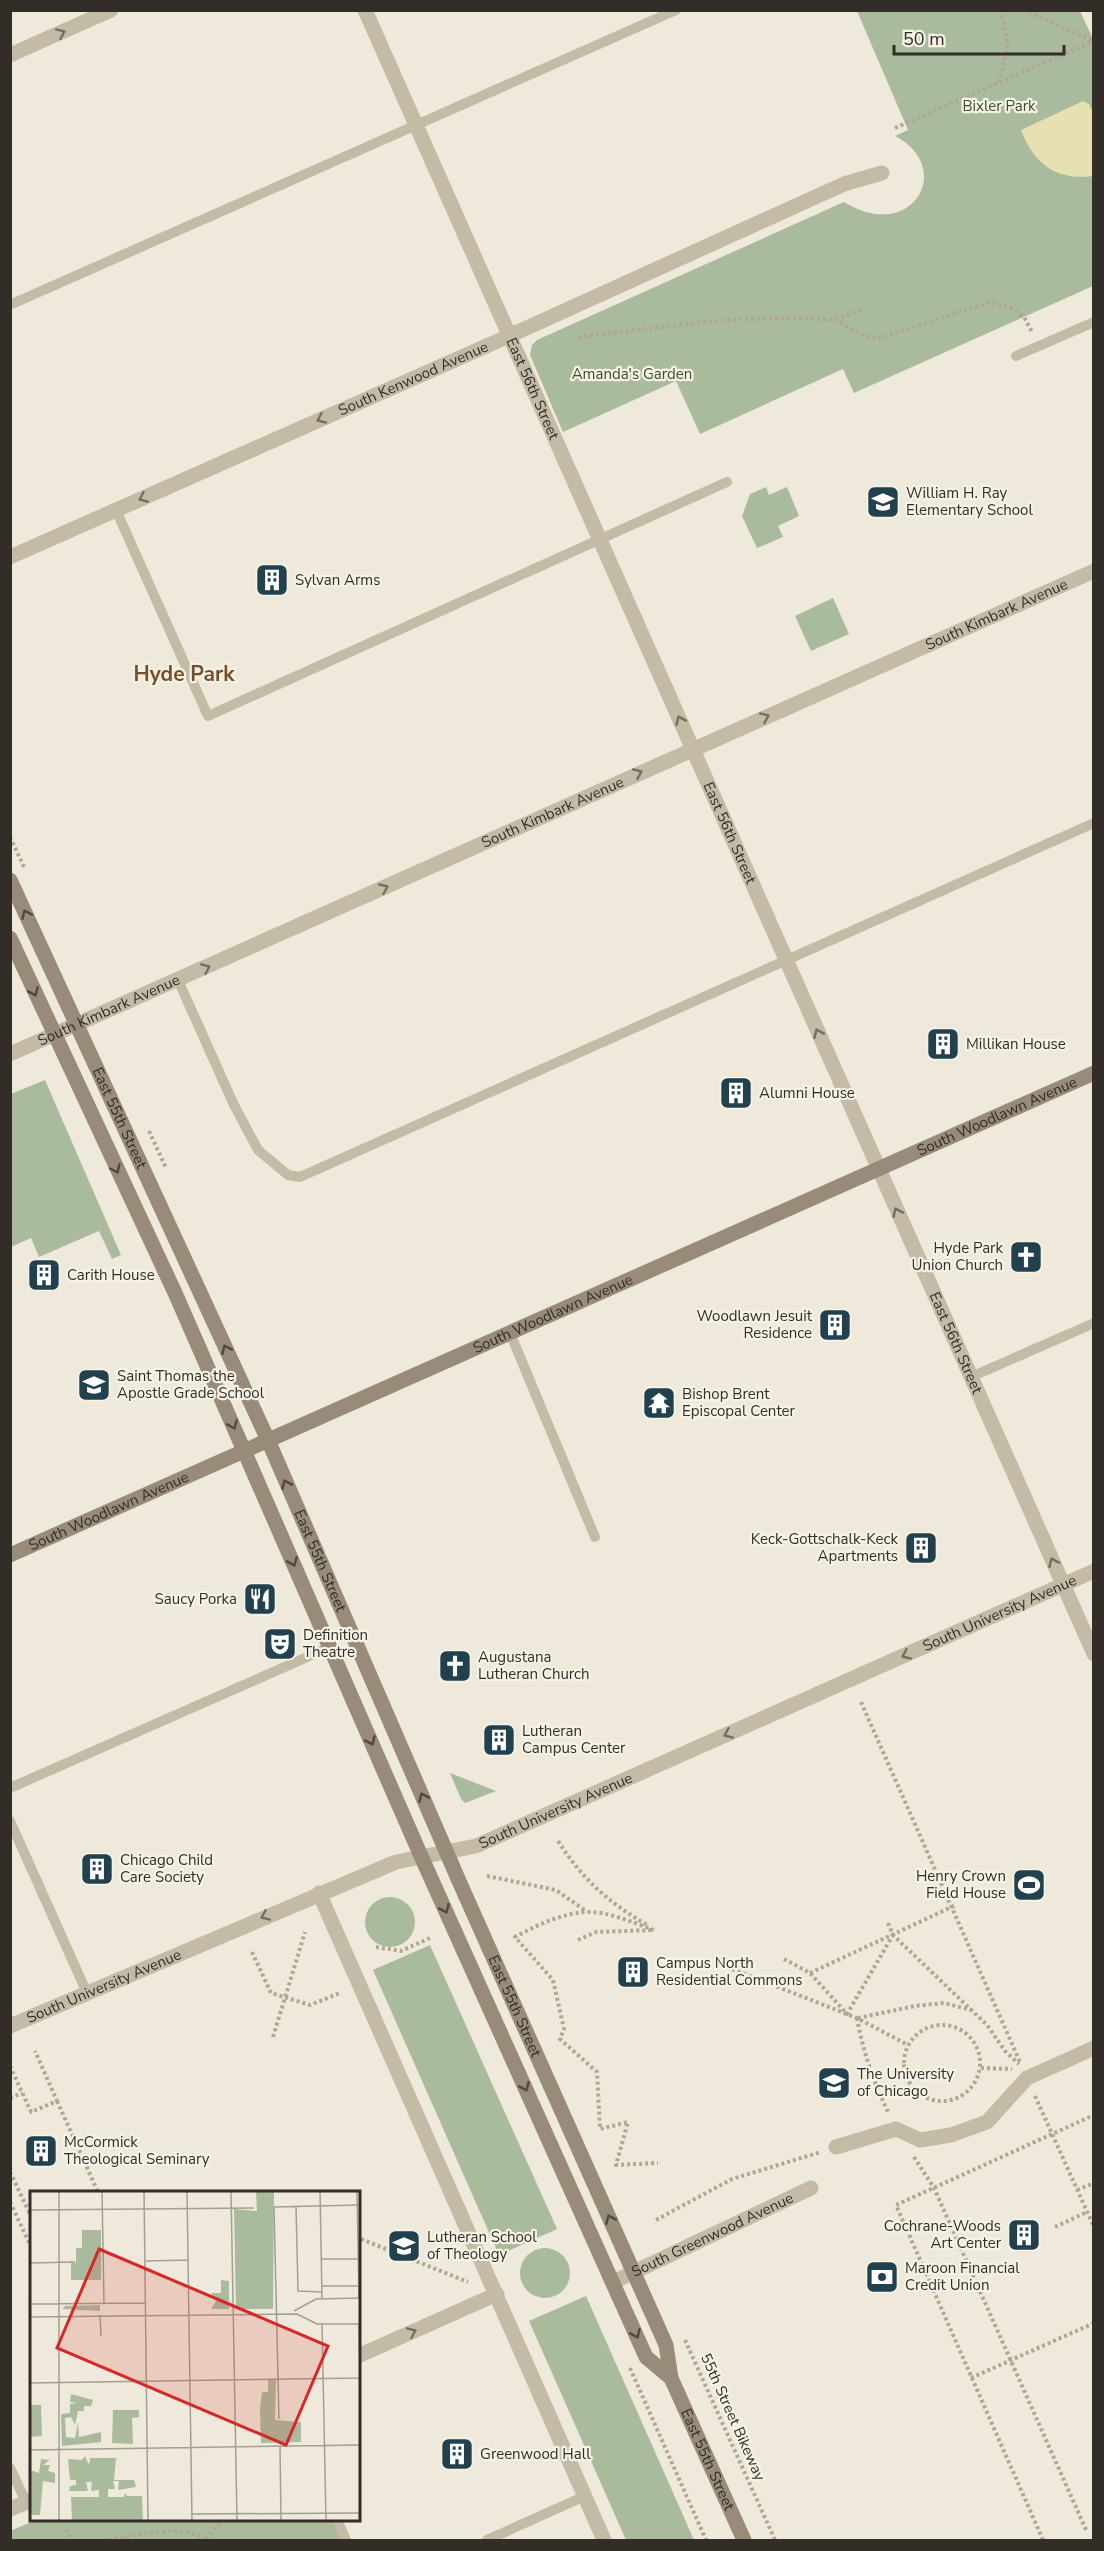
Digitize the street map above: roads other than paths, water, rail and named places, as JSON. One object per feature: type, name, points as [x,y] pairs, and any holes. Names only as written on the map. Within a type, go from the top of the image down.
[{"type":"street","points":[[10,55],[111,10]]},
{"type":"street","name":"East 56th Street","points":[[365,10],[1094,1654]]},
{"type":"street","name":"South Kenwood Avenue","points":[[10,557],[509,336],[844,184],[882,173]]},
{"type":"street","name":"South Kimbark Avenue","points":[[10,1054],[1094,571]]},
{"type":"street","name":"East 55th Street","points":[[10,880],[268,1440],[666,2345],[671,2378],[744,2541]]},
{"type":"street","name":"East 55th Street","points":[[10,939],[176,1295],[421,1856],[646,2357],[671,2378]]},
{"type":"street","name":"South Woodlawn Avenue","points":[[10,1555],[1094,1073]]},
{"type":"street","name":"South University Avenue","points":[[10,2026],[396,1862],[476,1846],[1094,1571]]},
{"type":"street","points":[[319,1893],[604,2541]]},
{"type":"street","points":[[836,2147],[896,2129],[921,2140],[951,2135],[987,2122],[1025,2073],[1094,2048]]},
{"type":"street","name":"South Greenwood Avenue","points":[[613,2282],[811,2188]]},
{"type":"street","points":[[360,2354],[497,2294]]},
{"type":"street","points":[[10,2509],[29,2501]]},
{"type":"lane","points":[[12,304],[417,127],[676,10]]},
{"type":"lane","points":[[1016,356],[1094,322]]},
{"type":"lane","points":[[116,510],[208,717],[727,482]]},
{"type":"lane","points":[[178,980],[234,1105],[258,1150],[288,1175],[300,1177],[1094,823]]},
{"type":"lane","points":[[971,1377],[1094,1323]]},
{"type":"lane","points":[[510,1333],[595,1536]]},
{"type":"lane","points":[[10,1788],[330,1647]]},
{"type":"lane","points":[[10,1821],[87,1993]]},
{"type":"lane","points":[[10,2468],[29,2501]]},
{"type":"lane","points":[[487,2541],[585,2496]]},
{"type":"lane","points":[[337,2521],[346,2541]]},
{"type":"place","name":"William H. Ray Elementary School","points":[[883,502]]},
{"type":"place","name":"Sylvan Arms","points":[[272,580]]},
{"type":"place","name":"Millikan House","points":[[943,1044]]},
{"type":"place","name":"Alumni House","points":[[736,1093]]},
{"type":"place","name":"Hyde Park Union Church","points":[[1026,1257]]},
{"type":"place","name":"Carith House","points":[[44,1275]]},
{"type":"place","name":"Woodlawn Jesuit Residence","points":[[835,1325]]},
{"type":"place","name":"Saint Thomas the Apostle Grade School","points":[[94,1385]]},
{"type":"place","name":"Bishop Brent Episcopal Center","points":[[659,1403]]},
{"type":"place","name":"Keck-Gottschalk-Keck Apartments","points":[[921,1548]]},
{"type":"place","name":"Saucy Porka","points":[[260,1599]]},
{"type":"place","name":"Definition Theatre","points":[[280,1644]]},
{"type":"place","name":"Augustana Lutheran Church","points":[[455,1666]]},
{"type":"place","name":"Lutheran Campus Center","points":[[499,1740]]},
{"type":"place","name":"Chicago Child Care Society","points":[[97,1869]]},
{"type":"place","name":"Henry Crown Field House","points":[[1029,1885]]},
{"type":"place","name":"Campus North Residential Commons","points":[[633,1972]]},
{"type":"place","name":"The University of Chicago","points":[[834,2083]]},
{"type":"place","name":"McCormick Theological Seminary","points":[[41,2151]]},
{"type":"place","name":"Cochrane-Woods Art Center","points":[[1024,2235]]},
{"type":"place","name":"Lutheran School of Theology","points":[[404,2246]]},
{"type":"place","name":"Maroon Financial Credit Union","points":[[882,2277]]},
{"type":"place","name":"Greenwood Hall","points":[[457,2454]]},
{"type":"district","name":"Hyde Park","points":[[184,674]]},
{"type":"park label","name":"Bixler Park","points":[[999,106]]},
{"type":"park label","name":"Amanda's Garden","points":[[632,374]]}]
